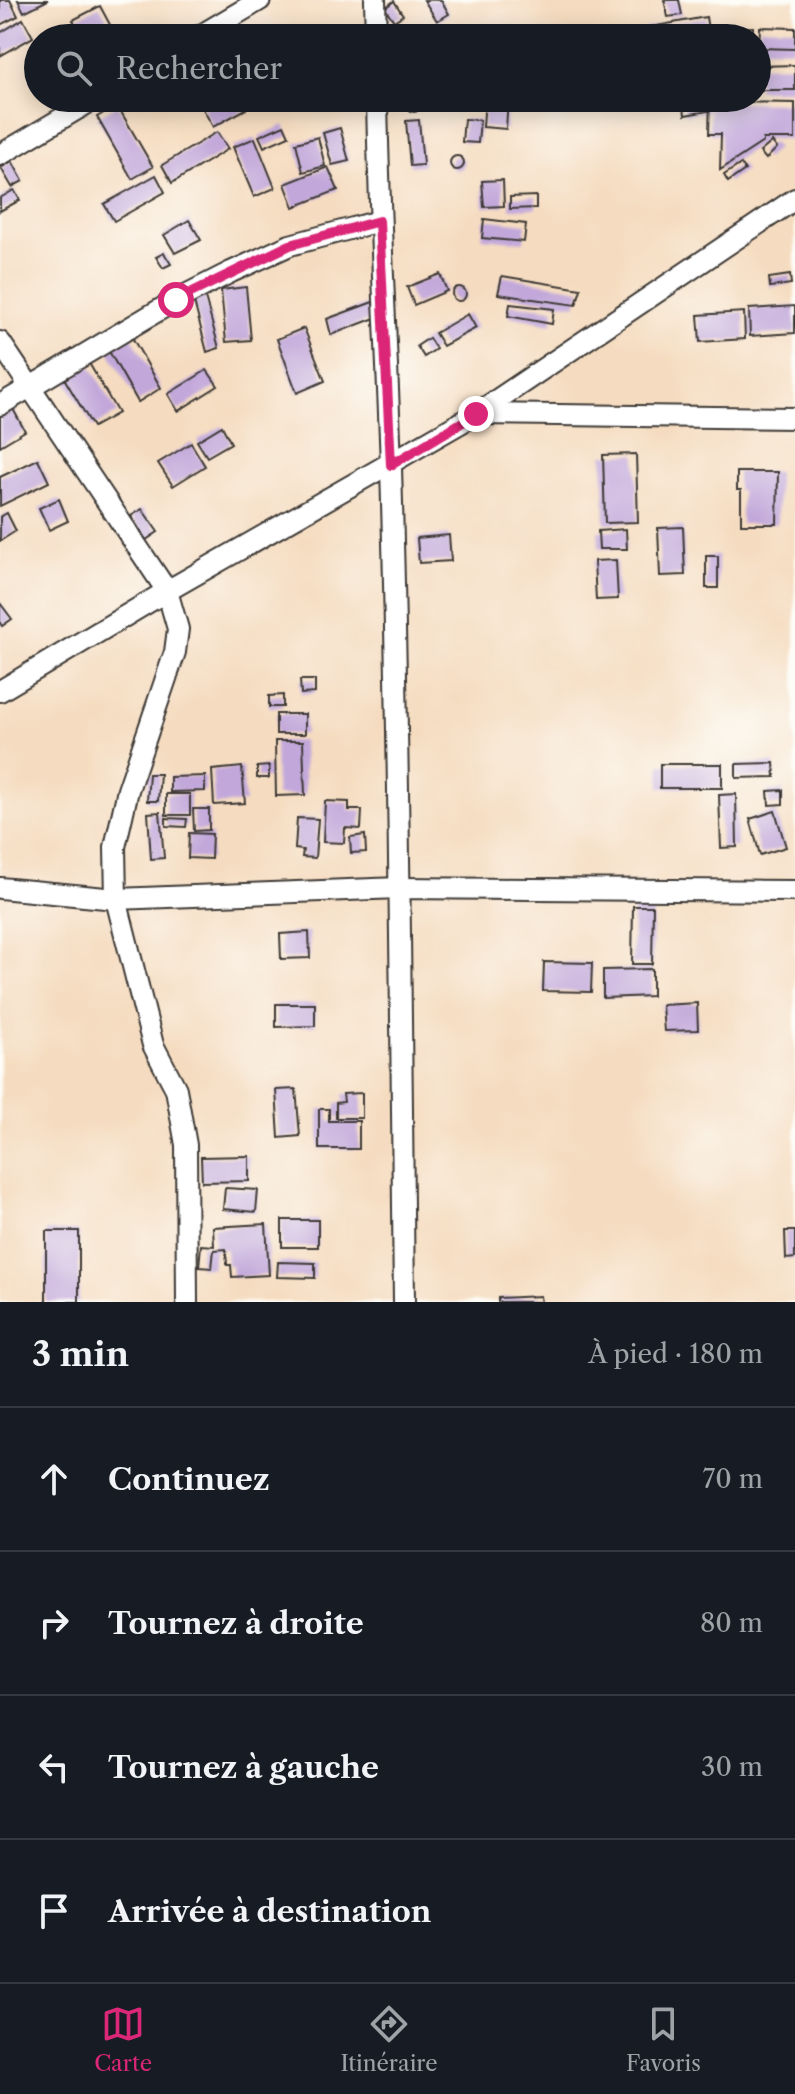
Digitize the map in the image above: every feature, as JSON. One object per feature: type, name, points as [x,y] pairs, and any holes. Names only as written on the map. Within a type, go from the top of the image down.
[{"type":"street","points":[[220,24],[260,0]]},
{"type":"street","points":[[375,0],[376,24]]},
{"type":"street","points":[[0,155],[72,112]]},
{"type":"street","points":[[377,112],[379,221],[391,465],[404,1302]]},
{"type":"street","points":[[0,691],[167,591],[476,414],[795,199]]},
{"type":"street","points":[[0,405],[176,300],[243,267],[290,245],[379,221]]},
{"type":"street","points":[[0,342],[167,591],[178,629],[175,652],[128,790],[115,847],[116,899],[153,1045],[176,1089],[186,1145],[187,1302]]},
{"type":"street","points":[[476,414],[795,418]]},
{"type":"street","points":[[0,888],[116,899],[399,888],[795,891]]},
{"type":"building","points":[[0,0],[10,0],[18,16],[0,25]]},
{"type":"building","points":[[18,0],[48,0],[24,12]]},
{"type":"building","points":[[424,0],[441,0],[449,14],[437,21]]},
{"type":"building","points":[[664,0],[679,0],[682,15],[668,17]]},
{"type":"building","points":[[394,1],[403,15],[394,21],[385,8]]},
{"type":"building","points":[[100,6],[110,24],[75,24],[73,20]]},
{"type":"building","points":[[706,17],[707,24],[667,24]]},
{"type":"building","points":[[23,19],[26,24],[24,42],[0,56],[0,33]]},
{"type":"building","points":[[771,27],[795,28],[795,49],[771,48]]},
{"type":"building","points":[[795,65],[795,90],[771,90],[771,66]]},
{"type":"building","points":[[771,103],[795,103],[795,139],[763,139],[763,142],[720,170],[721,134],[709,134],[710,112],[771,112]]},
{"type":"building","points":[[105,112],[121,112],[153,167],[132,179],[97,117]]},
{"type":"building","points":[[205,112],[240,112],[213,127]]},
{"type":"building","points":[[484,112],[507,112],[506,129],[483,127]]},
{"type":"building","points":[[464,119],[480,120],[478,143],[462,142]]},
{"type":"building","points":[[419,120],[423,165],[410,166],[406,121]]},
{"type":"building","points":[[284,125],[289,136],[264,147],[259,136]]},
{"type":"building","points":[[340,128],[349,161],[332,165],[323,133]]},
{"type":"building","points":[[217,132],[228,149],[172,183],[162,165]]},
{"type":"building","points":[[318,137],[325,166],[303,172],[296,143]]},
{"type":"building","points":[[255,138],[275,188],[254,197],[233,147]]},
{"type":"building","points":[[772,142],[777,148],[766,159],[760,152]]},
{"type":"building","points":[[457,156],[464,163],[457,170],[450,163]]},
{"type":"building","points":[[12,161],[23,181],[12,187],[1,168]]},
{"type":"building","points":[[741,164],[745,170],[728,182],[724,175]]},
{"type":"building","points":[[328,167],[338,190],[294,207],[285,184]]},
{"type":"building","points":[[156,175],[165,192],[114,221],[104,204]]},
{"type":"building","points":[[503,180],[504,206],[484,207],[482,181]]},
{"type":"building","points":[[14,190],[20,200],[0,211],[0,198]]},
{"type":"building","points":[[536,196],[536,208],[510,209],[510,197]]},
{"type":"building","points":[[484,219],[526,224],[524,242],[482,238]]},
{"type":"building","points":[[189,220],[201,240],[175,253],[164,235]]},
{"type":"building","points":[[164,253],[171,264],[163,268],[156,257]]},
{"type":"building","points":[[440,274],[447,291],[414,305],[407,287]]},
{"type":"building","points":[[790,275],[791,284],[770,287],[769,278]]},
{"type":"building","points":[[502,276],[581,289],[576,305],[498,294]]},
{"type":"building","points":[[246,287],[251,340],[226,342],[221,290]]},
{"type":"building","points":[[459,287],[466,294],[459,301],[452,294]]},
{"type":"building","points":[[204,294],[219,348],[207,352],[193,298]]},
{"type":"building","points":[[373,302],[375,318],[331,335],[327,319]]},
{"type":"building","points":[[510,304],[554,309],[552,324],[508,316]]},
{"type":"building","points":[[795,306],[795,333],[750,336],[749,309]]},
{"type":"building","points":[[744,312],[745,339],[700,342],[698,315]]},
{"type":"building","points":[[468,314],[476,328],[443,346],[435,333]]},
{"type":"building","points":[[304,328],[325,381],[297,393],[277,339]]},
{"type":"building","points":[[129,332],[161,388],[138,402],[106,346]]},
{"type":"building","points":[[429,338],[436,349],[424,357],[417,346]]},
{"type":"building","points":[[86,358],[118,413],[93,427],[61,373]]},
{"type":"building","points":[[207,370],[218,386],[178,411],[168,394]]},
{"type":"building","points":[[13,409],[25,431],[0,446],[0,416]]},
{"type":"building","points":[[222,426],[231,443],[207,457],[197,441]]},
{"type":"building","points":[[191,443],[205,466],[173,486],[158,463]]},
{"type":"building","points":[[636,454],[638,522],[605,523],[603,455]]},
{"type":"building","points":[[38,459],[49,482],[0,506],[0,477]]},
{"type":"building","points":[[737,472],[778,472],[777,524],[741,524],[741,490],[737,490]]},
{"type":"building","points":[[59,499],[68,521],[49,530],[39,508]]},
{"type":"building","points":[[142,509],[158,532],[146,540],[131,516]]},
{"type":"building","points":[[7,513],[16,531],[0,541],[0,517]]},
{"type":"building","points":[[683,527],[685,575],[660,576],[658,528]]},
{"type":"building","points":[[626,529],[627,549],[599,549],[598,531]]},
{"type":"building","points":[[449,535],[451,561],[419,563],[417,538]]},
{"type":"building","points":[[706,556],[718,556],[718,588],[706,588]]},
{"type":"building","points":[[616,560],[618,599],[596,600],[594,561]]},
{"type":"building","points":[[0,603],[12,619],[2,626],[0,623]]},
{"type":"building","points":[[300,680],[315,680],[315,693],[301,694]]},
{"type":"building","points":[[283,695],[283,707],[269,707],[269,696]]},
{"type":"building","points":[[276,714],[305,714],[305,734],[276,734]]},
{"type":"building","points":[[275,741],[303,741],[305,795],[276,796]]},
{"type":"building","points":[[774,763],[775,777],[736,778],[736,764]]},
{"type":"building","points":[[660,764],[722,764],[722,788],[660,788]]},
{"type":"building","points":[[269,766],[269,778],[257,778],[257,767]]},
{"type":"building","points":[[242,767],[245,803],[214,805],[212,770]]},
{"type":"building","points":[[149,774],[160,774],[158,801],[147,801]]},
{"type":"building","points":[[205,776],[205,791],[170,792],[170,777]]},
{"type":"building","points":[[783,790],[783,804],[769,805],[768,791]]},
{"type":"building","points":[[166,794],[190,794],[190,815],[166,815]]},
{"type":"building","points":[[736,794],[737,847],[721,848],[719,795]]},
{"type":"building","points":[[325,801],[349,802],[349,810],[362,810],[361,829],[345,828],[344,843],[323,842]]},
{"type":"building","points":[[193,809],[209,809],[209,830],[194,831]]},
{"type":"building","points":[[775,811],[786,847],[760,855],[750,819]]},
{"type":"building","points":[[160,812],[164,858],[151,859],[148,813]]},
{"type":"building","points":[[166,818],[187,819],[186,827],[166,826]]},
{"type":"building","points":[[297,818],[318,819],[315,858],[302,857],[303,850],[295,849]]},
{"type":"building","points":[[189,833],[212,834],[211,859],[188,858]]},
{"type":"building","points":[[365,835],[366,852],[351,853],[350,837]]},
{"type":"building","points":[[633,906],[653,906],[652,964],[632,964]]},
{"type":"building","points":[[309,932],[310,958],[281,959],[280,934]]},
{"type":"building","points":[[544,962],[592,963],[591,992],[543,991]]},
{"type":"building","points":[[652,969],[652,996],[603,998],[603,970]]},
{"type":"building","points":[[697,1003],[698,1030],[664,1031],[662,1005]]},
{"type":"building","points":[[276,1004],[315,1004],[315,1026],[276,1027]]},
{"type":"building","points":[[296,1089],[300,1136],[279,1138],[276,1090]]},
{"type":"building","points":[[362,1093],[362,1118],[336,1118],[336,1103],[344,1102],[343,1094]]},
{"type":"building","points":[[319,1109],[329,1109],[329,1121],[359,1121],[359,1149],[319,1149]]},
{"type":"building","points":[[249,1156],[249,1181],[202,1182],[201,1157]]},
{"type":"building","points":[[225,1188],[258,1190],[256,1212],[223,1209]]},
{"type":"building","points":[[282,1220],[318,1220],[318,1247],[282,1247]]},
{"type":"building","points":[[266,1224],[269,1275],[232,1277],[226,1249],[214,1250],[212,1268],[199,1267],[201,1245],[214,1246],[213,1227]]},
{"type":"building","points":[[46,1231],[79,1231],[79,1302],[46,1302]]},
{"type":"building","points":[[785,1231],[795,1231],[795,1258],[786,1259]]},
{"type":"building","points":[[278,1262],[315,1263],[315,1278],[277,1277]]},
{"type":"building","points":[[540,1296],[541,1302],[498,1302],[498,1298]]},
{"type":"route","points":[[176,300],[290,245],[379,221],[391,465],[476,414]]}]
